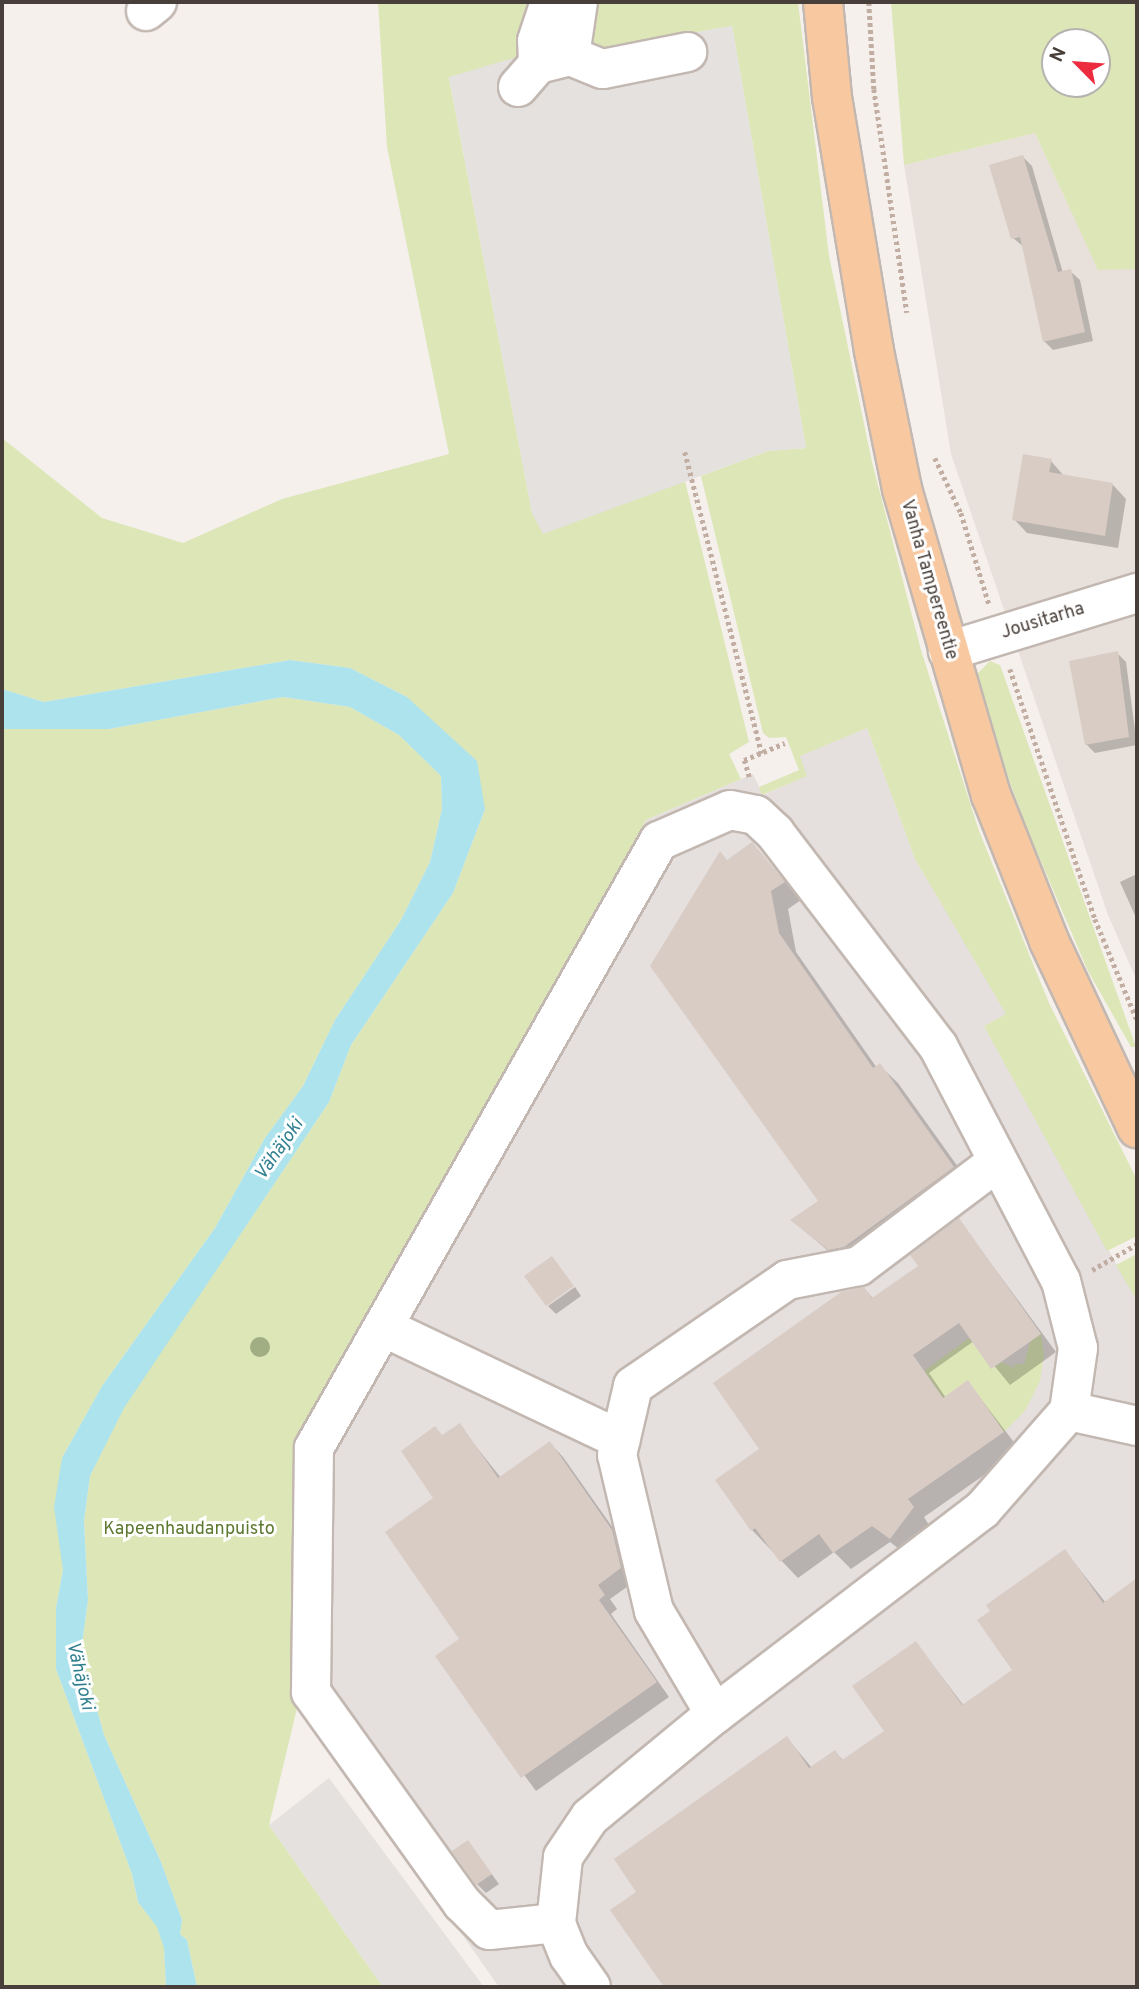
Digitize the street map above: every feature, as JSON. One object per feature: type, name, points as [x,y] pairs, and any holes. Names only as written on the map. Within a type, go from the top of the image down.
[{"type":"main road","name":"Vanha Tampereentie","points":[[823,2],[832,97],[874,351],[902,489],[991,795],[1049,941],[1137,1128]]},
{"type":"street","points":[[542,69],[537,41],[550,2]]},
{"type":"street","points":[[542,69],[578,2]]},
{"type":"street","points":[[542,69],[603,69],[687,52]]},
{"type":"street","name":"Jousitarha","points":[[948,651],[1137,593]]},
{"type":"street","points":[[556,1923],[489,1930],[462,1903],[312,1692],[314,1448],[659,841],[730,810],[756,816],[775,833],[930,1035],[1063,1287],[1078,1348],[1069,1411],[982,1510],[715,1714],[590,1817],[563,1857],[556,1923],[569,1956],[591,1987]]},
{"type":"street","points":[[715,1714],[654,1611],[617,1455],[633,1386],[787,1280],[859,1266],[997,1162]]},
{"type":"street","points":[[383,1327],[621,1440]]},
{"type":"street","points":[[1069,1411],[1137,1426]]},
{"type":"path","points":[[869,2],[874,89],[908,320]]},
{"type":"path","points":[[931,450],[961,513],[999,635],[1095,919],[1137,1020]]},
{"type":"path","points":[[685,452],[762,753]]},
{"type":"path","points":[[750,780],[744,760],[785,743]]},
{"type":"path","points":[[1063,1287],[1137,1244]]},
{"type":"shaded area","points":[[732,26],[806,448],[768,451],[543,534],[532,513],[449,77],[582,38],[600,49]]},
{"type":"shaded area","points":[[1035,133],[1098,269],[1137,269],[1137,981],[1108,915],[951,454],[904,165]]},
{"type":"shaded area","points":[[867,728],[915,859],[1007,1014],[984,1026],[1137,1301],[1137,1987],[499,1987],[292,1693],[295,1444],[646,820],[753,774],[763,795],[806,776],[799,756]]},
{"type":"shaded area","points":[[329,1778],[484,1987],[383,1987],[269,1825]]},
{"type":"green space","name":"Kapeenhaudanpuisto","points":[[378,2],[537,2],[524,58],[449,78],[532,513],[544,533],[685,481],[749,742],[729,754],[741,779],[646,820],[295,1444],[292,1693],[298,1704],[269,1825],[383,1987],[197,1987],[187,1940],[180,1934],[182,1920],[161,1862],[104,1735],[81,1652],[88,1600],[84,1521],[90,1476],[123,1408],[329,1102],[351,1045],[453,893],[485,809],[407,697],[350,668],[290,660],[44,702],[2,689],[2,438],[102,518],[183,543],[282,499],[449,454],[387,147]]},
{"type":"green space","points":[[586,2],[798,2],[829,256],[872,462],[921,650],[979,831],[1049,1003],[1137,1180],[1137,1236],[1107,1251],[984,1026],[1006,1014],[915,859],[867,728],[800,756],[807,776],[762,795],[759,787],[799,770],[786,737],[769,738],[763,733],[701,476],[768,451],[806,448],[732,26],[600,49],[582,38]]},
{"type":"green space","points":[[891,2],[1137,2],[1137,269],[1098,270],[1035,133],[904,165]]},
{"type":"green space","points":[[990,661],[1000,665],[1136,1047],[1131,1047],[1088,971],[1027,829],[976,690],[978,673]]},
{"type":"green space","points":[[283,697],[350,707],[399,735],[441,776],[442,809],[430,862],[401,920],[335,1020],[303,1086],[265,1138],[215,1228],[102,1386],[62,1458],[63,1570],[56,1608],[56,1669],[132,1874],[138,1902],[157,1926],[164,1947],[166,1987],[2,1987],[2,729],[109,729]]},
{"type":"green space","points":[[1137,1254],[1137,1301],[1116,1265]]},
{"type":"green space","points":[[1041,1334],[1044,1354],[1040,1381],[1025,1411],[1004,1432],[968,1380],[943,1398],[924,1371],[969,1338],[992,1369],[1001,1362],[1015,1368],[1014,1364],[1024,1364],[1030,1342]]},
{"type":"water","name":"Vähäjoki","points":[[290,660],[350,668],[407,697],[477,761],[485,809],[453,893],[351,1045],[329,1102],[124,1408],[90,1476],[84,1521],[88,1600],[81,1652],[104,1735],[161,1862],[182,1920],[180,1934],[187,1940],[197,1987],[166,1987],[164,1948],[157,1927],[138,1902],[132,1874],[56,1669],[56,1608],[63,1570],[54,1507],[62,1458],[102,1386],[215,1228],[265,1138],[303,1086],[335,1020],[401,920],[430,862],[442,809],[441,776],[399,735],[350,707],[283,697],[109,729],[2,729],[2,689],[44,702]]},
{"type":"building","points":[[1023,155],[1058,272],[1071,269],[1085,332],[1043,342],[1020,237],[1011,239],[989,165]]},
{"type":"building","points":[[1023,454],[1052,459],[1049,472],[1113,483],[1105,536],[1012,520]]},
{"type":"building","points":[[1118,651],[1129,737],[1085,745],[1069,661]]},
{"type":"building","points":[[752,842],[785,882],[771,891],[779,933],[873,1068],[880,1063],[954,1167],[844,1247],[828,1250],[790,1220],[818,1201],[650,966],[720,851],[727,860]]},
{"type":"building","points":[[959,1218],[1041,1334],[991,1369],[959,1323],[913,1355],[943,1398],[968,1380],[1004,1432],[908,1499],[914,1507],[890,1539],[872,1526],[833,1553],[819,1534],[780,1562],[755,1528],[751,1531],[715,1480],[759,1449],[713,1383],[841,1292],[864,1287],[872,1298],[918,1266],[910,1255]]},
{"type":"building","points":[[552,1256],[574,1286],[546,1306],[524,1276]]},
{"type":"building","points":[[460,1423],[498,1478],[550,1441],[612,1530],[621,1568],[598,1585],[605,1595],[599,1600],[657,1682],[521,1778],[435,1656],[459,1639],[385,1532],[433,1498],[401,1451],[435,1426],[442,1435]]},
{"type":"building","points":[[1065,1549],[1103,1603],[1137,1578],[1137,1987],[664,1987],[610,1910],[636,1892],[614,1859],[787,1736],[809,1768],[835,1750],[842,1760],[884,1731],[852,1686],[916,1641],[962,1705],[1012,1670],[977,1620],[990,1611],[986,1605]]},
{"type":"building","points":[[468,1840],[492,1874],[476,1885],[452,1851]]}]
